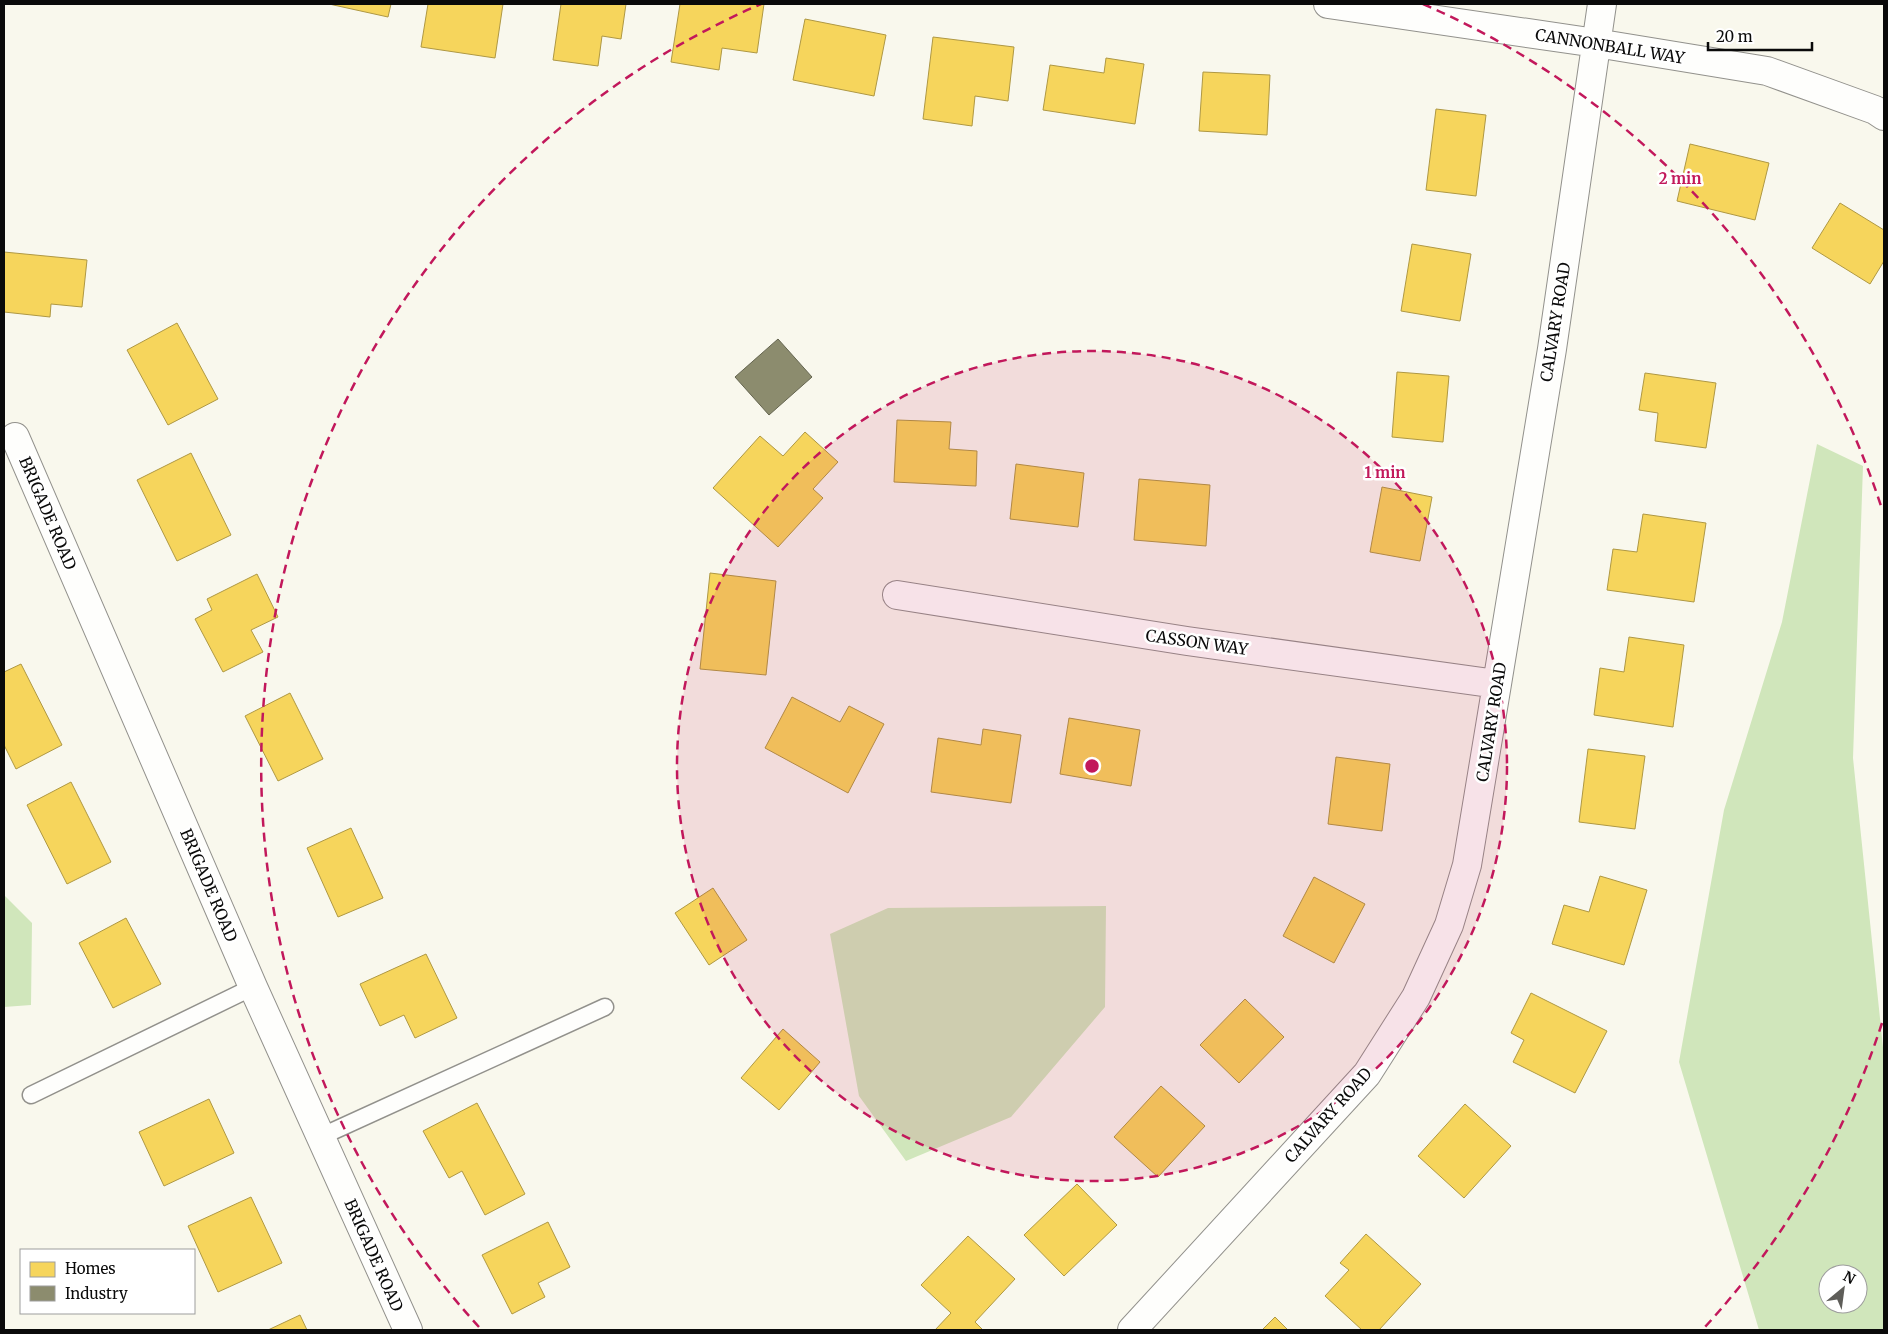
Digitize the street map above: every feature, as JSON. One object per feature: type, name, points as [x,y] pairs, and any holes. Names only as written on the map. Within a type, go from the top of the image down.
[{"type":"street","name":"CANNONBALL WAY","points":[[1328,4],[1767,70],[1875,110],[1884,116]]},
{"type":"street","name":"CALVARY ROAD","points":[[1132,1330],[1367,1074],[1416,997],[1449,924],[1467,866],[1552,349],[1602,4]]},
{"type":"street","name":"BRIGADE ROAD","points":[[15,437],[253,987],[408,1330]]},
{"type":"street","name":"CASSON WAY","points":[[897,595],[1187,641],[1497,684]]},
{"type":"lane","points":[[31,1095],[253,987]]},
{"type":"lane","points":[[320,1137],[605,1007]]},
{"type":"green space","points":[[1817,444],[1863,466],[1853,758],[1884,1057],[1884,1330],[1759,1330],[1679,1062],[1724,810],[1782,622]]},
{"type":"green space","points":[[4,895],[32,923],[31,1005],[4,1007]]},
{"type":"green space","points":[[1106,906],[1105,1007],[1011,1117],[906,1161],[859,1096],[830,934],[888,908]]},
{"type":"building: Homes","points":[[329,4],[391,4],[388,17]]},
{"type":"building: Homes","points":[[428,4],[503,4],[495,58],[421,47]]},
{"type":"building: Homes","points":[[561,4],[626,4],[621,39],[602,36],[598,66],[553,60]]},
{"type":"building: Homes","points":[[680,4],[764,4],[757,53],[722,48],[719,70],[671,62]]},
{"type":"building: Homes","points":[[805,19],[886,35],[874,96],[793,80]]},
{"type":"building: Homes","points":[[933,37],[1014,47],[1008,101],[975,96],[972,126],[923,119]]},
{"type":"building: Homes","points":[[1106,58],[1144,64],[1135,124],[1043,110],[1050,65],[1104,73]]},
{"type":"building: Homes","points":[[1203,72],[1270,75],[1267,135],[1199,131]]},
{"type":"building: Homes","points":[[1436,109],[1486,115],[1476,196],[1426,190]]},
{"type":"building: Homes","points":[[1690,144],[1769,163],[1755,220],[1677,201]]},
{"type":"building: Homes","points":[[1840,203],[1884,230],[1884,261],[1870,284],[1812,248]]},
{"type":"building: Homes","points":[[1412,244],[1471,254],[1460,321],[1401,311]]},
{"type":"building: Homes","points":[[4,252],[87,260],[82,307],[51,304],[50,317],[4,312]]},
{"type":"building: Homes","points":[[177,323],[218,399],[168,425],[127,350]]},
{"type":"building: Homes","points":[[1397,372],[1449,376],[1443,442],[1392,437]]},
{"type":"building: Homes","points":[[1645,373],[1716,383],[1706,448],[1655,441],[1658,413],[1639,410]]},
{"type":"building: Homes","points":[[897,420],[951,422],[949,449],[977,451],[976,486],[894,482]]},
{"type":"building: Homes","points":[[805,432],[838,462],[813,489],[823,498],[778,547],[713,488],[760,436],[783,456]]},
{"type":"building: Homes","points":[[191,453],[231,535],[177,561],[137,480]]},
{"type":"building: Homes","points":[[1016,464],[1084,473],[1078,527],[1010,519]]},
{"type":"building: Homes","points":[[1139,479],[1210,485],[1206,546],[1134,540]]},
{"type":"building: Homes","points":[[1382,487],[1432,497],[1420,561],[1370,552]]},
{"type":"building: Homes","points":[[1643,514],[1706,523],[1694,602],[1607,590],[1613,549],[1637,552]]},
{"type":"building: Homes","points":[[710,573],[776,581],[766,675],[700,669]]},
{"type":"building: Homes","points":[[257,574],[278,617],[251,630],[263,652],[223,672],[195,619],[212,610],[207,599]]},
{"type":"building: Homes","points":[[1629,637],[1684,645],[1673,727],[1594,715],[1600,668],[1624,672]]},
{"type":"building: Homes","points":[[21,664],[62,745],[16,769],[4,745],[4,672]]},
{"type":"building: Homes","points":[[290,693],[323,759],[278,781],[245,716]]},
{"type":"building: Homes","points":[[792,697],[840,722],[849,706],[884,724],[848,793],[765,748]]},
{"type":"building: Homes","points":[[1069,718],[1140,730],[1131,786],[1060,774]]},
{"type":"building: Homes","points":[[983,729],[1021,735],[1011,803],[931,792],[938,738],[981,745]]},
{"type":"building: Homes","points":[[1588,749],[1645,756],[1635,829],[1579,822]]},
{"type":"building: Homes","points":[[1336,757],[1390,764],[1382,831],[1328,824]]},
{"type":"building: Homes","points":[[71,782],[111,862],[67,884],[27,805]]},
{"type":"building: Homes","points":[[351,828],[383,898],[338,917],[307,848]]},
{"type":"building: Homes","points":[[1600,876],[1647,890],[1624,965],[1552,944],[1564,905],[1589,912]]},
{"type":"building: Homes","points":[[1314,877],[1365,904],[1334,963],[1283,936]]},
{"type":"building: Homes","points":[[713,888],[747,940],[709,965],[675,913]]},
{"type":"building: Homes","points":[[126,918],[161,984],[113,1008],[79,943]]},
{"type":"building: Homes","points":[[426,954],[457,1018],[415,1038],[404,1015],[380,1026],[360,984]]},
{"type":"building: Homes","points":[[1531,993],[1607,1031],[1575,1093],[1513,1062],[1524,1040],[1511,1033]]},
{"type":"building: Homes","points":[[1245,999],[1284,1037],[1239,1083],[1200,1045]]},
{"type":"building: Homes","points":[[783,1029],[820,1062],[779,1110],[741,1078]]},
{"type":"building: Homes","points":[[1161,1086],[1205,1126],[1158,1177],[1114,1137]]},
{"type":"building: Homes","points":[[209,1099],[234,1153],[164,1186],[139,1132]]},
{"type":"building: Homes","points":[[477,1103],[525,1194],[485,1215],[462,1171],[449,1178],[423,1131]]},
{"type":"building: Homes","points":[[1465,1104],[1511,1146],[1464,1198],[1418,1156]]},
{"type":"building: Homes","points":[[1077,1184],[1117,1225],[1064,1276],[1024,1235]]},
{"type":"building: Homes","points":[[251,1197],[282,1263],[218,1292],[188,1226]]},
{"type":"building: Homes","points":[[548,1222],[570,1267],[538,1283],[545,1297],[512,1314],[482,1255]]},
{"type":"building: Homes","points":[[1366,1234],[1421,1284],[1379,1330],[1362,1330],[1325,1296],[1349,1270],[1340,1263]]},
{"type":"building: Homes","points":[[968,1236],[1015,1279],[975,1322],[983,1330],[935,1330],[951,1313],[921,1285]]},
{"type":"building: Homes","points":[[300,1315],[307,1330],[268,1330]]},
{"type":"building: Homes","points":[[1275,1317],[1288,1330],[1262,1330]]},
{"type":"building: Industry","points":[[778,339],[812,377],[769,415],[735,377]]}]
